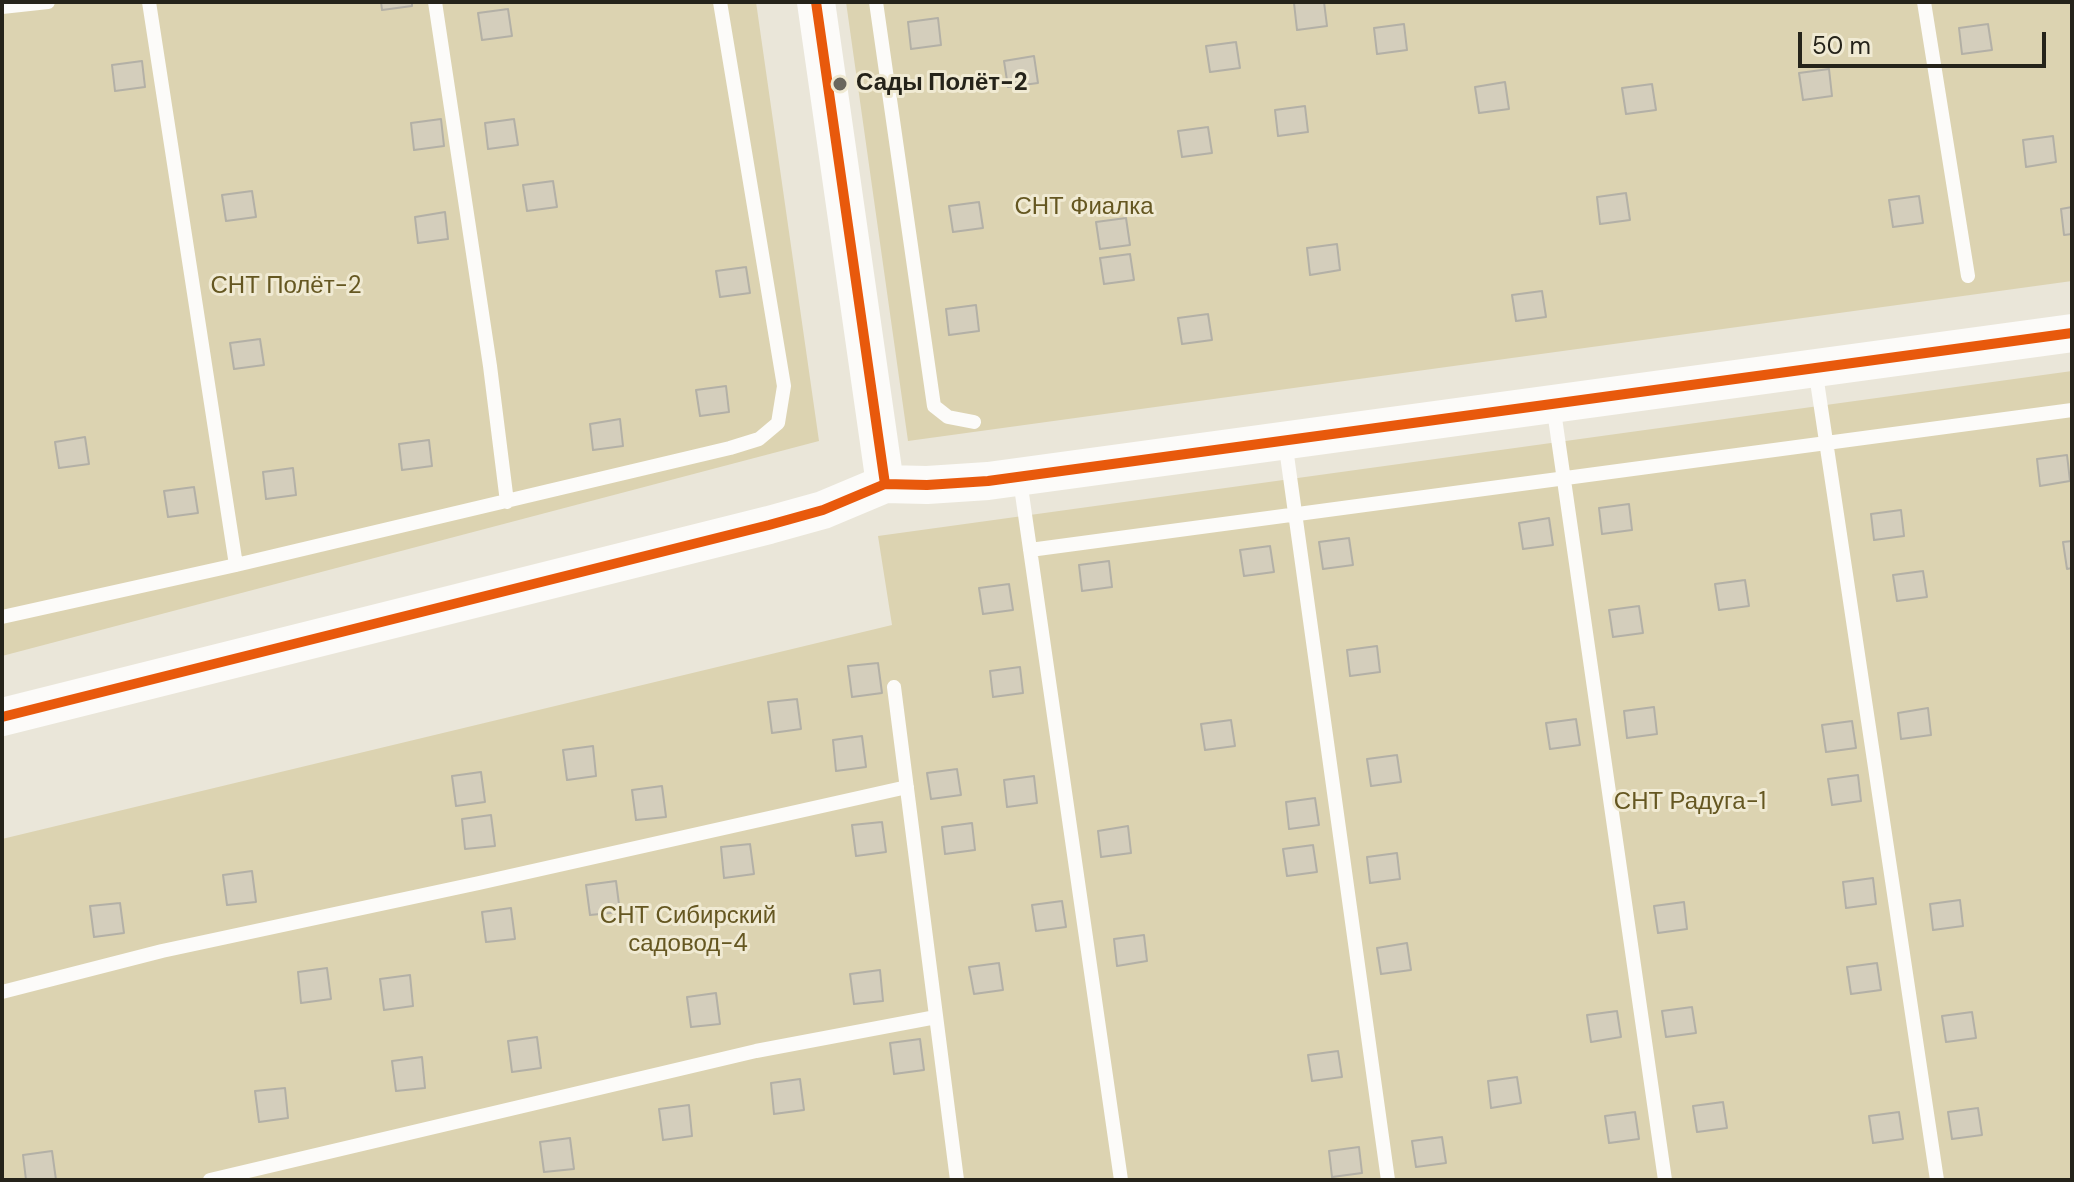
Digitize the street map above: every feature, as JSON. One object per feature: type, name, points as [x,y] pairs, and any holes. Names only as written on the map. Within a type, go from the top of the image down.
[{"type":"street","points":[[816,2],[885,484]]},
{"type":"street","points":[[2,717],[769,525],[823,510],[885,484],[988,481],[2072,333]]},
{"type":"lane","points":[[2,7],[48,2]]},
{"type":"lane","points":[[149,2],[236,565]]},
{"type":"lane","points":[[435,2],[490,366],[507,502]]},
{"type":"lane","points":[[2,617],[730,448],[759,439],[778,423],[784,386],[720,2]]},
{"type":"lane","points":[[876,2],[934,406],[948,417],[974,422]]},
{"type":"lane","points":[[1924,2],[1968,276]]},
{"type":"lane","points":[[1815,368],[1937,1180]]},
{"type":"lane","points":[[1553,404],[1665,1180]]},
{"type":"lane","points":[[1030,550],[2072,410]]},
{"type":"lane","points":[[1285,440],[1388,1180]]},
{"type":"lane","points":[[1019,477],[1121,1180]]},
{"type":"lane","points":[[894,687],[957,1180]]},
{"type":"lane","points":[[2,992],[162,951],[907,787]]},
{"type":"lane","points":[[210,1180],[756,1051],[936,1017]]},
{"type":"green space","name":"СНТ Полёт-2","points":[[2,2],[756,2],[819,441],[2,656]]},
{"type":"green space","name":"СНТ Фиалка","points":[[846,2],[2072,2],[2072,281],[908,441]]},
{"type":"green space","name":"СНТ Радуга-1","points":[[2072,371],[2072,1180],[2,1180],[2,839],[892,625],[878,536]]},
{"type":"building","points":[[381,2],[412,2],[412,6],[382,10]]},
{"type":"building","points":[[1324,2],[1327,26],[1297,30],[1294,3]]},
{"type":"building","points":[[508,9],[512,36],[482,40],[478,13]]},
{"type":"building","points":[[938,18],[941,45],[911,49],[908,22]]},
{"type":"building","points":[[1404,24],[1407,50],[1377,54],[1374,28]]},
{"type":"building","points":[[1988,24],[1992,50],[1962,54],[1959,28]]},
{"type":"building","points":[[1236,42],[1240,68],[1210,72],[1206,46]]},
{"type":"building","points":[[1034,56],[1038,83],[1008,87],[1004,61]]},
{"type":"building","points":[[142,61],[145,87],[115,91],[112,65]]},
{"type":"building","points":[[1829,69],[1832,96],[1803,100],[1799,73]]},
{"type":"building","points":[[1505,82],[1509,109],[1479,113],[1475,87]]},
{"type":"building","points":[[1652,84],[1656,110],[1626,114],[1622,88]]},
{"type":"building","points":[[1305,106],[1308,132],[1278,136],[1275,110]]},
{"type":"building","points":[[441,119],[444,146],[414,150],[411,123]]},
{"type":"building","points":[[514,119],[518,145],[488,149],[485,123]]},
{"type":"building","points":[[1208,127],[1212,153],[1182,157],[1178,131]]},
{"type":"building","points":[[2053,136],[2056,162],[2026,167],[2023,140]]},
{"type":"building","points":[[553,181],[557,207],[527,211],[523,185]]},
{"type":"building","points":[[252,191],[256,217],[226,221],[222,195]]},
{"type":"building","points":[[1626,193],[1630,220],[1600,224],[1597,197]]},
{"type":"building","points":[[1919,196],[1923,223],[1893,227],[1889,200]]},
{"type":"building","points":[[979,202],[983,228],[953,232],[949,206]]},
{"type":"building","points":[[2072,207],[2072,234],[2064,235],[2061,209]]},
{"type":"building","points":[[445,212],[448,239],[418,243],[415,217]]},
{"type":"building","points":[[1126,218],[1130,245],[1100,249],[1096,222]]},
{"type":"building","points":[[1337,244],[1340,270],[1310,275],[1307,248]]},
{"type":"building","points":[[1130,254],[1134,280],[1104,284],[1100,258]]},
{"type":"building","points":[[746,267],[750,293],[720,297],[716,271]]},
{"type":"building","points":[[1542,291],[1546,317],[1516,321],[1512,295]]},
{"type":"building","points":[[976,305],[979,331],[949,335],[946,309]]},
{"type":"building","points":[[1208,314],[1212,340],[1182,344],[1178,318]]},
{"type":"building","points":[[260,339],[264,365],[234,369],[230,343]]},
{"type":"building","points":[[726,386],[729,412],[700,416],[696,390]]},
{"type":"building","points":[[620,419],[623,446],[593,450],[590,424]]},
{"type":"building","points":[[85,437],[89,464],[59,468],[55,442]]},
{"type":"building","points":[[429,440],[432,466],[402,470],[399,444]]},
{"type":"building","points":[[2067,455],[2070,481],[2040,486],[2037,459]]},
{"type":"building","points":[[293,468],[296,495],[266,499],[263,472]]},
{"type":"building","points":[[194,487],[198,513],[168,517],[164,491]]},
{"type":"building","points":[[1629,504],[1632,530],[1602,534],[1599,508]]},
{"type":"building","points":[[1901,510],[1904,536],[1874,540],[1871,514]]},
{"type":"building","points":[[1549,518],[1553,545],[1523,549],[1519,523]]},
{"type":"building","points":[[1349,538],[1353,565],[1323,569],[1319,542]]},
{"type":"building","points":[[2072,541],[2072,568],[2067,569],[2063,542]]},
{"type":"building","points":[[1270,546],[1274,572],[1244,576],[1240,550]]},
{"type":"building","points":[[1109,561],[1112,587],[1082,591],[1079,565]]},
{"type":"building","points":[[1923,571],[1927,597],[1897,601],[1893,575]]},
{"type":"building","points":[[1745,580],[1749,606],[1719,610],[1715,584]]},
{"type":"building","points":[[1009,584],[1013,610],[983,614],[979,588]]},
{"type":"building","points":[[1639,606],[1643,633],[1613,637],[1609,610]]},
{"type":"building","points":[[1377,646],[1380,672],[1350,676],[1347,650]]},
{"type":"building","points":[[878,663],[882,693],[852,697],[848,666]]},
{"type":"building","points":[[1020,667],[1023,693],[993,697],[990,671]]},
{"type":"building","points":[[797,699],[801,729],[772,733],[768,702]]},
{"type":"building","points":[[1654,707],[1657,734],[1627,738],[1624,711]]},
{"type":"building","points":[[1928,708],[1931,735],[1901,739],[1898,713]]},
{"type":"building","points":[[1576,719],[1580,745],[1550,749],[1546,723]]},
{"type":"building","points":[[1231,720],[1235,746],[1205,750],[1201,724]]},
{"type":"building","points":[[1852,721],[1856,748],[1826,752],[1822,725]]},
{"type":"building","points":[[862,736],[866,767],[836,771],[833,740]]},
{"type":"building","points":[[593,746],[596,776],[567,780],[563,750]]},
{"type":"building","points":[[1397,755],[1401,782],[1371,786],[1367,759]]},
{"type":"building","points":[[957,769],[961,795],[931,799],[927,773]]},
{"type":"building","points":[[481,772],[485,802],[456,806],[452,776]]},
{"type":"building","points":[[1858,775],[1861,801],[1832,805],[1828,779]]},
{"type":"building","points":[[1034,776],[1037,803],[1007,807],[1004,780]]},
{"type":"building","points":[[662,786],[666,817],[636,820],[632,790]]},
{"type":"building","points":[[1315,798],[1319,825],[1289,829],[1286,802]]},
{"type":"building","points":[[491,815],[495,846],[465,849],[462,819]]},
{"type":"building","points":[[882,822],[886,852],[856,856],[852,825]]},
{"type":"building","points":[[972,823],[975,850],[945,854],[942,827]]},
{"type":"building","points":[[1128,826],[1131,853],[1101,857],[1098,831]]},
{"type":"building","points":[[750,844],[754,874],[724,878],[721,847]]},
{"type":"building","points":[[1313,845],[1317,872],[1287,876],[1283,849]]},
{"type":"building","points":[[1397,853],[1400,879],[1370,883],[1367,857]]},
{"type":"building","points":[[252,871],[256,902],[227,905],[223,875]]},
{"type":"building","points":[[1873,878],[1876,904],[1846,908],[1843,882]]},
{"type":"building","points":[[616,881],[620,912],[590,915],[586,885]]},
{"type":"building","points":[[1960,900],[1963,926],[1933,930],[1930,904]]},
{"type":"building","points":[[1062,901],[1066,927],[1036,931],[1032,905]]},
{"type":"building","points":[[1684,902],[1687,929],[1658,933],[1654,906]]},
{"type":"building","points":[[120,903],[124,933],[94,937],[90,906]]},
{"type":"building","points":[[511,908],[515,939],[486,942],[482,912]]},
{"type":"building","points":[[1144,935],[1147,961],[1117,966],[1114,939]]},
{"type":"building","points":[[1407,943],[1411,970],[1381,974],[1377,948]]},
{"type":"building","points":[[999,963],[1003,990],[974,994],[969,967]]},
{"type":"building","points":[[1877,963],[1881,990],[1851,994],[1847,967]]},
{"type":"building","points":[[327,968],[331,999],[301,1003],[298,972]]},
{"type":"building","points":[[880,970],[883,1001],[854,1004],[850,974]]},
{"type":"building","points":[[410,975],[413,1006],[384,1010],[380,979]]},
{"type":"building","points":[[716,993],[720,1024],[691,1027],[687,997]]},
{"type":"building","points":[[1692,1007],[1696,1033],[1666,1037],[1662,1011]]},
{"type":"building","points":[[1617,1011],[1621,1037],[1591,1042],[1587,1015]]},
{"type":"building","points":[[1972,1012],[1976,1038],[1946,1042],[1942,1016]]},
{"type":"building","points":[[537,1037],[541,1068],[512,1072],[508,1041]]},
{"type":"building","points":[[920,1039],[924,1070],[894,1074],[890,1043]]},
{"type":"building","points":[[1338,1051],[1342,1077],[1312,1081],[1308,1055]]},
{"type":"building","points":[[422,1057],[425,1088],[396,1091],[392,1061]]},
{"type":"building","points":[[1517,1077],[1521,1103],[1491,1108],[1488,1081]]},
{"type":"building","points":[[800,1079],[804,1110],[774,1114],[771,1083]]},
{"type":"building","points":[[285,1088],[288,1118],[259,1122],[255,1091]]},
{"type":"building","points":[[1723,1102],[1727,1128],[1697,1132],[1693,1106]]},
{"type":"building","points":[[689,1105],[692,1136],[663,1140],[659,1109]]},
{"type":"building","points":[[1978,1108],[1982,1135],[1952,1139],[1948,1112]]},
{"type":"building","points":[[1635,1112],[1639,1139],[1609,1143],[1605,1116]]},
{"type":"building","points":[[1899,1112],[1903,1139],[1873,1143],[1869,1116]]},
{"type":"building","points":[[1442,1137],[1446,1163],[1416,1167],[1412,1141]]},
{"type":"building","points":[[570,1138],[574,1169],[544,1172],[540,1142]]},
{"type":"building","points":[[1359,1147],[1362,1173],[1332,1177],[1329,1151]]},
{"type":"building","points":[[52,1151],[56,1180],[26,1180],[23,1155]]},
{"type":"cycle path","points":[[816,2],[885,484]]},
{"type":"cycle path","points":[[2,717],[769,525],[823,510],[885,484],[988,481],[2072,333]]},
{"type":"place","name":"Сады Полёт-2","points":[[840,84]]},
{"type":"park label","name":"СНТ Сибирский садовод-4","points":[[688,931]]}]
